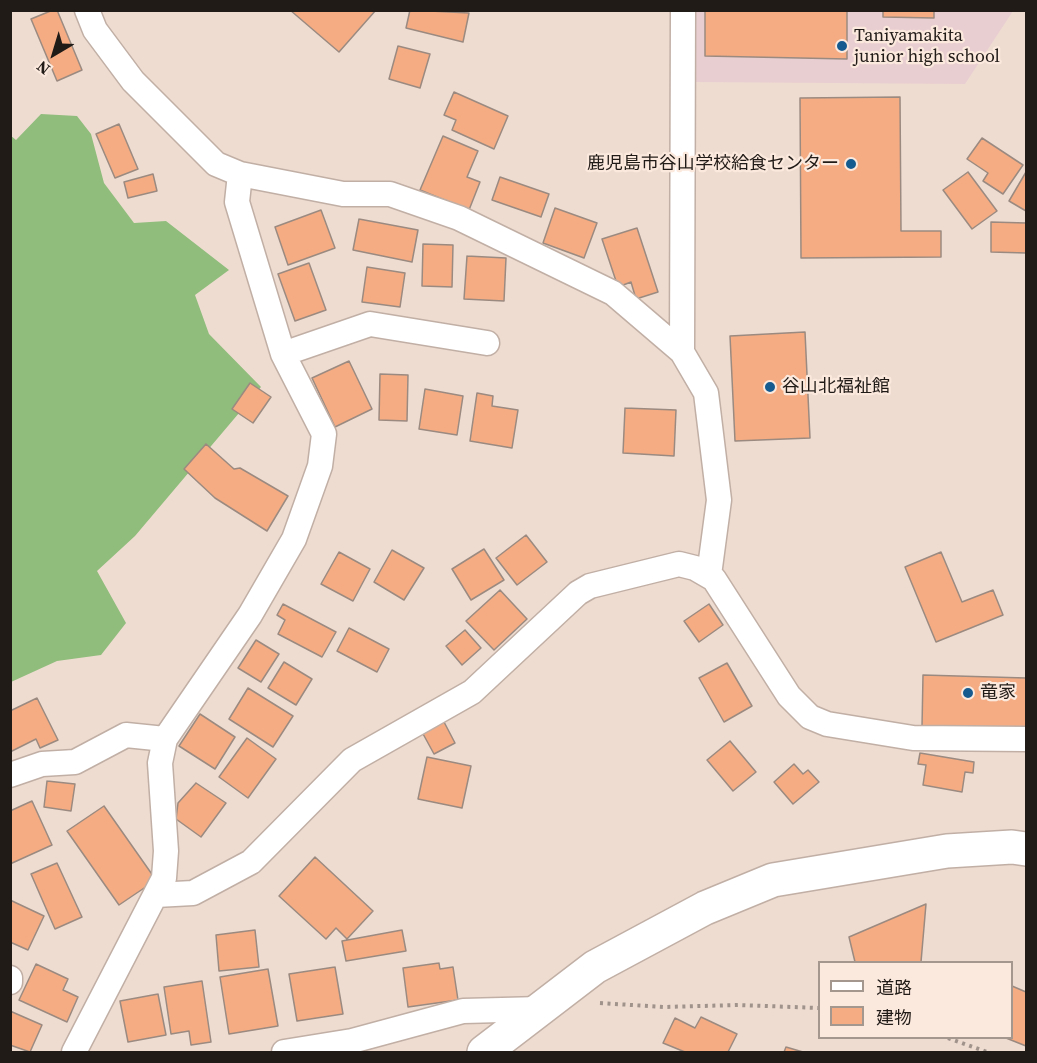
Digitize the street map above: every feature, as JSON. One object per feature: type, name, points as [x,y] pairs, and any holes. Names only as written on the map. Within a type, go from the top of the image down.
[{"type":"main road","points":[[484,1053],[595,967],[705,908],[773,880],[947,850],[1012,847],[1026,849]]},
{"type":"street","points":[[87,10],[95,30],[133,81],[216,164],[240,174],[343,194],[390,194],[459,218],[614,293],[682,351],[705,393],[719,501],[709,575]]},
{"type":"street","points":[[682,351],[683,10]]},
{"type":"street","points":[[74,1053],[164,878],[166,851],[160,763],[165,739],[250,615],[294,539],[320,466],[324,434],[284,354],[237,202],[240,174]]},
{"type":"street","points":[[284,354],[370,324],[486,343]]},
{"type":"street","points":[[156,895],[193,893],[251,862],[352,760],[472,692],[578,593],[590,586],[679,564],[709,575],[722,590],[789,696],[810,717],[827,724],[913,738],[1026,739]]},
{"type":"street","points":[[10,776],[42,764],[75,762],[126,735],[165,739]]},
{"type":"street","points":[[284,1053],[352,1041],[463,1011],[541,1009]]},
{"type":"path","points":[[596,1003],[663,1007],[738,1005],[818,1008]]},
{"type":"path","points":[[951,1039],[987,1053]]},
{"type":"shaded area","name":"Taniyamakita junior high school","points":[[694,11],[1013,11],[965,84],[695,82]]},
{"type":"green space","points":[[41,114],[77,116],[91,134],[104,183],[134,223],[166,221],[229,270],[195,295],[209,334],[261,387],[135,536],[97,571],[126,623],[101,655],[57,661],[11,682],[10,135],[16,140]]},
{"type":"building","points":[[57,10],[82,70],[57,81],[31,19]]},
{"type":"building","points":[[290,10],[376,10],[339,52]]},
{"type":"building","points":[[410,10],[469,13],[463,42],[406,28]]},
{"type":"building","points":[[705,10],[847,10],[847,59],[705,56]]},
{"type":"building","points":[[883,10],[934,10],[934,18],[883,17]]},
{"type":"building","points":[[398,46],[430,54],[420,88],[389,79]]},
{"type":"building","points":[[454,92],[508,116],[494,149],[452,130],[456,120],[444,115]]},
{"type":"building","name":"鹿児島市谷山学校給食センター","points":[[900,97],[901,231],[941,231],[941,257],[801,258],[800,98]]},
{"type":"building","points":[[119,124],[138,169],[115,178],[96,134]]},
{"type":"building","points":[[443,136],[478,151],[467,177],[480,182],[469,210],[420,190]]},
{"type":"building","points":[[982,138],[1023,165],[1003,194],[983,181],[988,173],[967,159]]},
{"type":"building","points":[[968,172],[997,211],[972,229],[943,190]]},
{"type":"building","points":[[1026,172],[1026,211],[1009,201]]},
{"type":"building","points":[[153,174],[157,191],[128,198],[124,182]]},
{"type":"building","points":[[500,177],[549,194],[541,217],[492,200]]},
{"type":"building","points":[[555,208],[597,223],[584,258],[543,243]]},
{"type":"building","points":[[321,210],[335,248],[288,265],[275,227]]},
{"type":"building","points":[[359,219],[418,230],[412,262],[353,250]]},
{"type":"building","points":[[991,222],[1026,223],[1026,253],[991,252]]},
{"type":"building","points":[[637,228],[658,292],[636,299],[631,282],[618,287],[602,239]]},
{"type":"building","points":[[423,244],[453,245],[452,287],[422,286]]},
{"type":"building","points":[[467,256],[506,258],[504,301],[464,299]]},
{"type":"building","points":[[309,263],[326,310],[295,321],[278,274]]},
{"type":"building","points":[[367,267],[405,273],[400,307],[362,302]]},
{"type":"building","name":"谷山北福祉館","points":[[805,332],[810,438],[735,441],[730,336]]},
{"type":"building","points":[[349,361],[372,409],[335,427],[312,378]]},
{"type":"building","points":[[380,374],[408,375],[407,421],[379,420]]},
{"type":"building","points":[[250,383],[271,397],[253,423],[232,409]]},
{"type":"building","points":[[425,389],[463,396],[457,435],[419,429]]},
{"type":"building","points":[[477,393],[493,396],[492,406],[518,410],[512,448],[470,441]]},
{"type":"building","points":[[625,408],[676,410],[674,456],[623,453]]},
{"type":"building","points":[[206,444],[234,469],[240,468],[288,496],[267,531],[215,498],[184,469]]},
{"type":"building","points":[[526,535],[547,562],[517,585],[496,558]]},
{"type":"building","points":[[484,549],[504,580],[471,600],[452,569]]},
{"type":"building","points":[[392,550],[424,568],[404,600],[374,582]]},
{"type":"building","points":[[339,552],[370,569],[353,601],[321,584]]},
{"type":"building","points":[[941,552],[962,602],[993,590],[1003,615],[936,642],[905,567]]},
{"type":"building","points":[[500,590],[527,619],[494,650],[466,621]]},
{"type":"building","points":[[283,604],[336,632],[322,657],[278,634],[285,620],[277,615]]},
{"type":"building","points":[[709,604],[723,625],[699,642],[684,621]]},
{"type":"building","points":[[349,628],[389,649],[377,672],[337,651]]},
{"type":"building","points":[[465,630],[481,648],[462,665],[446,646]]},
{"type":"building","points":[[256,640],[279,654],[261,682],[238,668]]},
{"type":"building","points":[[284,662],[312,679],[296,705],[268,688]]},
{"type":"building","points":[[727,663],[752,706],[724,722],[699,678]]},
{"type":"building","points":[[923,675],[1026,678],[1026,730],[922,727]]},
{"type":"building","points":[[248,688],[293,716],[273,747],[229,719]]},
{"type":"building","points":[[37,698],[58,740],[40,748],[36,739],[10,752],[10,711]]},
{"type":"building","points":[[200,714],[235,737],[215,769],[179,746]]},
{"type":"building","points":[[443,720],[455,743],[434,754],[422,732]]},
{"type":"building","points":[[247,738],[276,759],[248,798],[219,777]]},
{"type":"building","points":[[730,741],[756,772],[733,791],[707,760]]},
{"type":"building","points":[[920,753],[974,762],[973,773],[965,772],[962,792],[923,785],[926,765],[918,764]]},
{"type":"building","points":[[427,757],[471,766],[462,808],[418,799]]},
{"type":"building","points":[[794,764],[803,774],[808,770],[819,782],[793,804],[774,782]]},
{"type":"building","points":[[47,781],[75,784],[71,811],[44,807]]},
{"type":"building","points":[[196,783],[226,803],[201,837],[176,819],[178,803]]},
{"type":"building","points":[[32,801],[52,845],[10,864],[10,811]]},
{"type":"building","points":[[104,806],[156,880],[119,905],[67,831]]},
{"type":"building","points":[[315,857],[373,911],[347,939],[336,928],[326,939],[279,896]]},
{"type":"building","points":[[57,863],[82,917],[55,929],[31,874]]},
{"type":"building","points":[[10,900],[44,916],[28,950],[10,942]]},
{"type":"building","points":[[926,904],[921,961],[855,961],[849,937]]},
{"type":"building","points":[[255,930],[259,967],[219,971],[216,935]]},
{"type":"building","points":[[402,930],[406,951],[346,961],[342,941]]},
{"type":"building","points":[[439,963],[440,969],[453,967],[458,1000],[408,1007],[403,968]]},
{"type":"building","points":[[36,964],[68,979],[63,990],[78,997],[67,1022],[19,1000]]},
{"type":"building","points":[[335,967],[343,1014],[297,1021],[289,974]]},
{"type":"building","points":[[268,969],[278,1026],[229,1034],[220,977]]},
{"type":"building","points":[[202,981],[211,1042],[191,1045],[189,1031],[171,1034],[164,987]]},
{"type":"building","points":[[1013,986],[1026,992],[1026,1046],[1008,1039],[1013,1039]]},
{"type":"building","points":[[158,994],[166,1035],[128,1042],[120,1001]]},
{"type":"building","points":[[10,1011],[42,1025],[30,1052],[10,1045]]},
{"type":"building","points":[[701,1017],[737,1034],[728,1052],[685,1052],[663,1043],[675,1018],[695,1028]]},
{"type":"building","points":[[786,1047],[803,1052],[784,1052]]},
{"type":"place","name":"Taniyamakita junior high school","points":[[842,46]]},
{"type":"place","name":"鹿児島市谷山学校給食センター","points":[[851,164]]},
{"type":"place","name":"谷山北福祉館","points":[[770,387]]},
{"type":"place","name":"竜家","points":[[968,693]]}]
